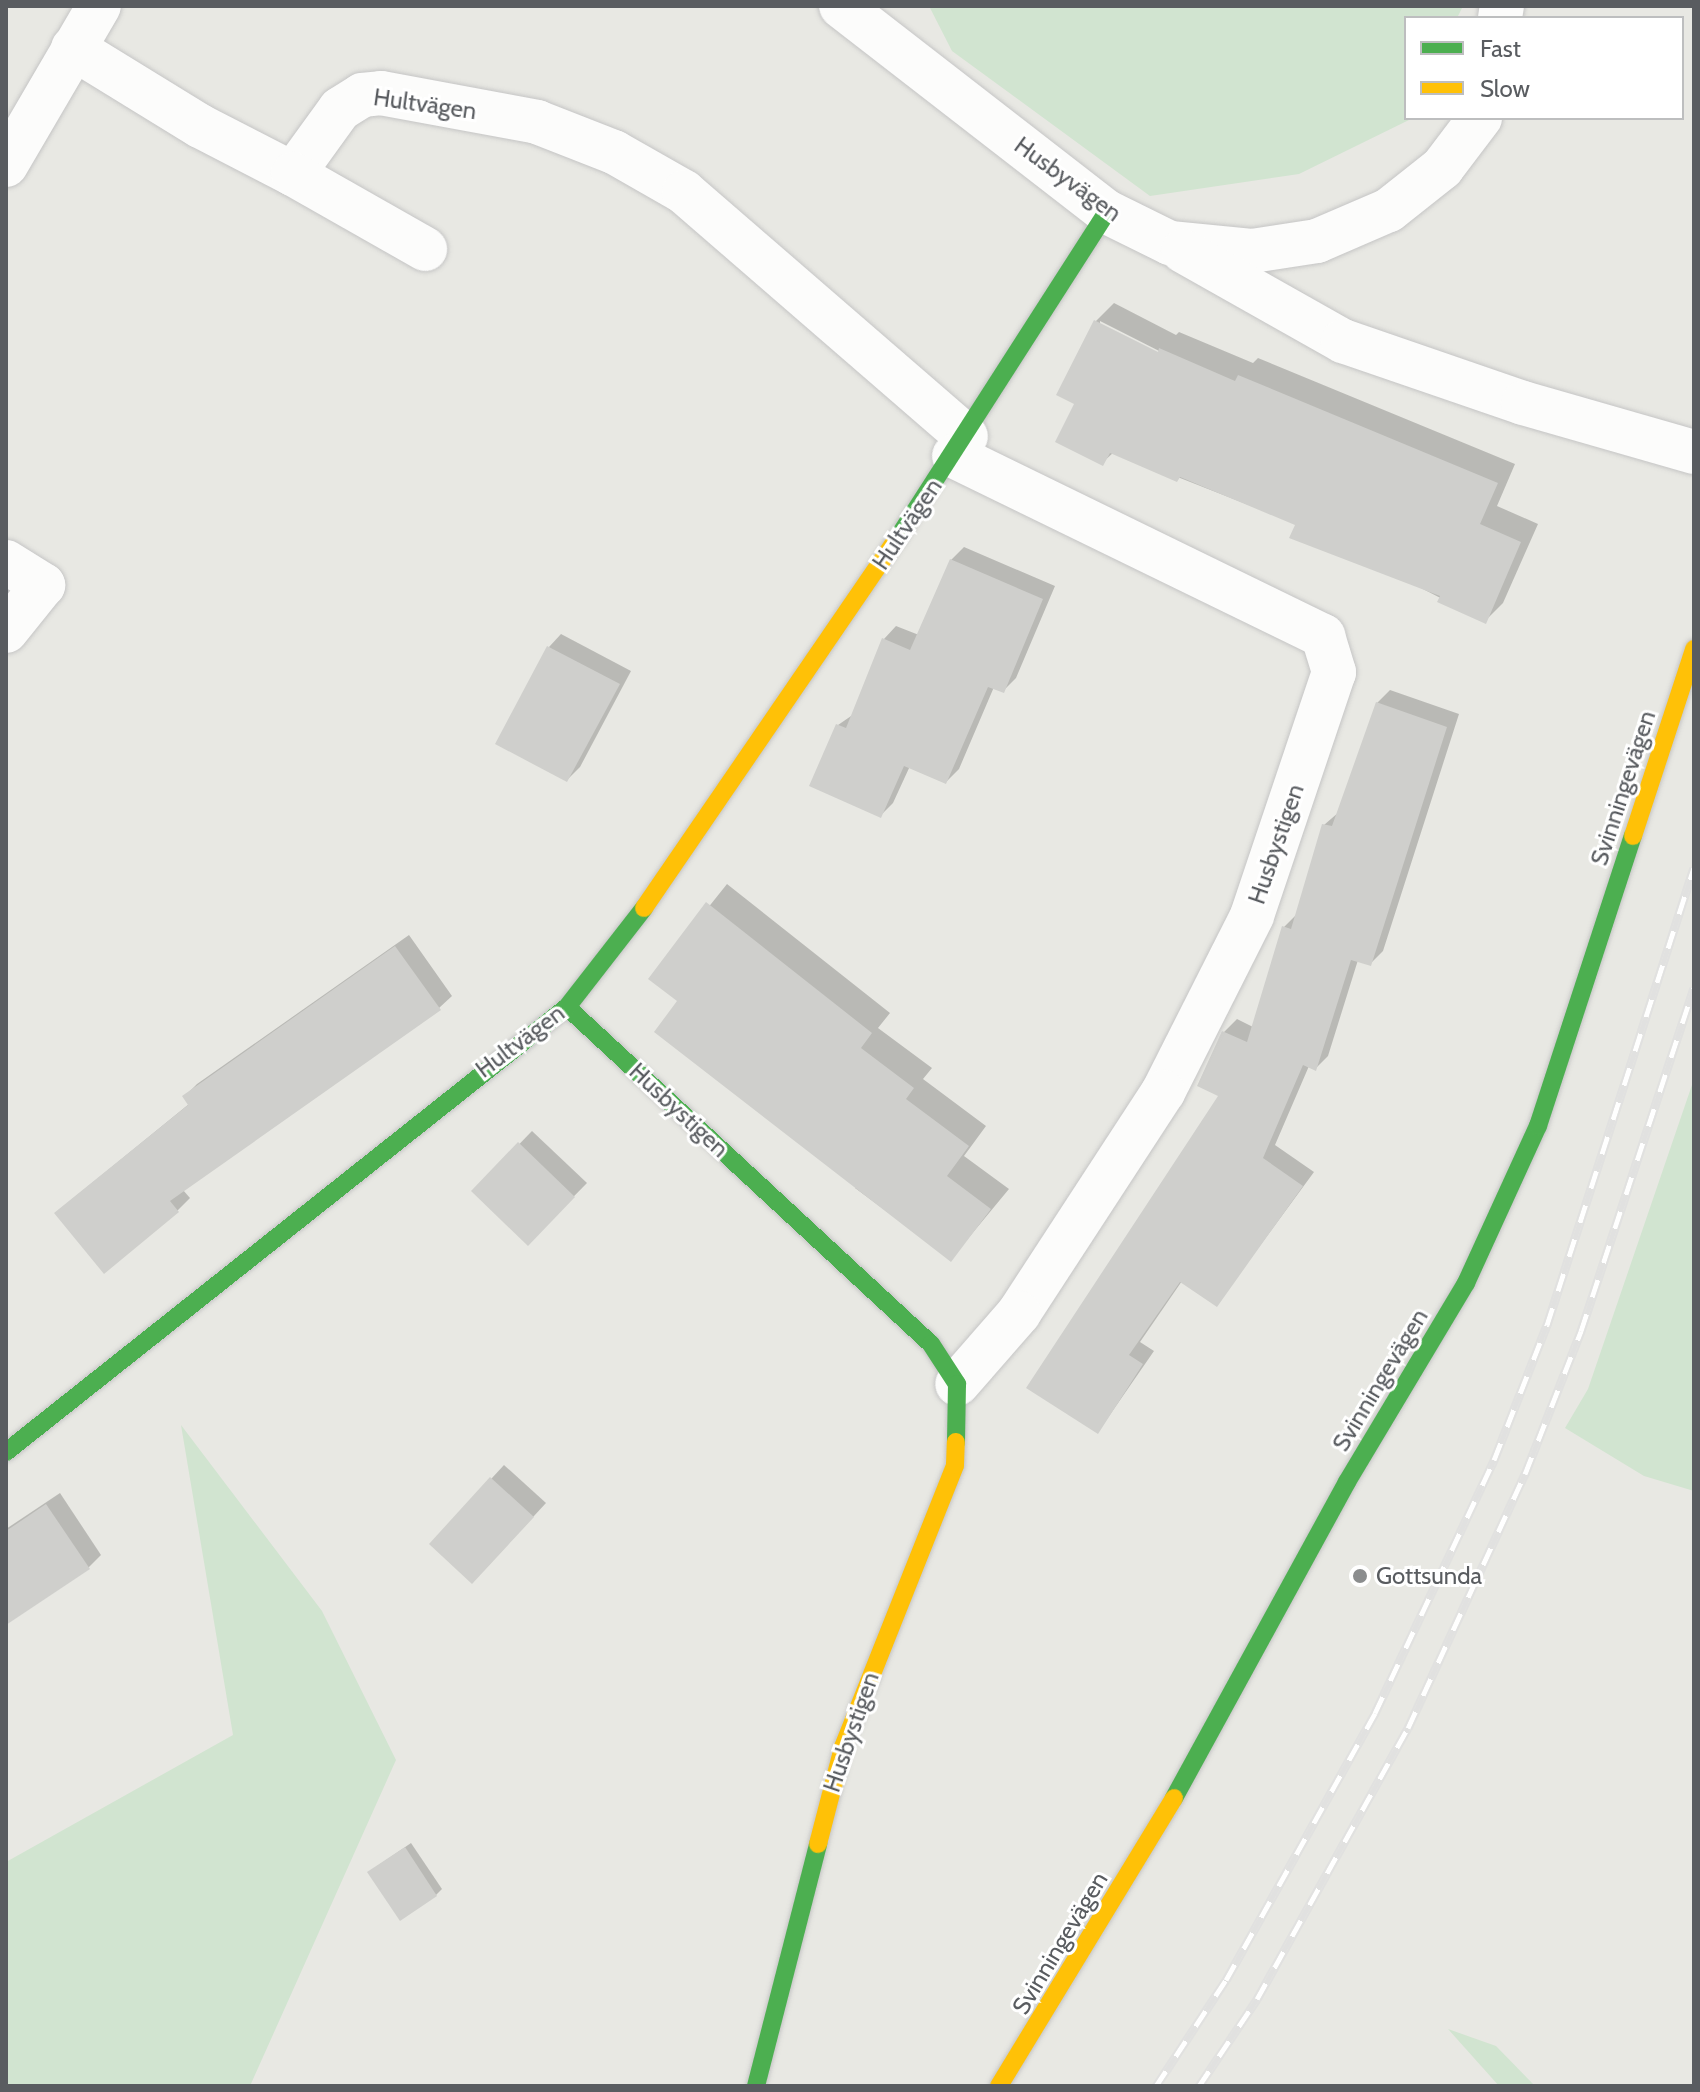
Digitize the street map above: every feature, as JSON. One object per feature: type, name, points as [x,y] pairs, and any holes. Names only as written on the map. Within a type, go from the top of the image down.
[{"type":"street","points":[[6,165],[99,6]]},
{"type":"street","name":"Husbyvägen","points":[[841,6],[1107,212],[1170,243],[1252,251],[1317,241],[1389,210],[1442,168],[1478,120]]},
{"type":"street","points":[[73,48],[200,126],[293,174],[425,249]]},
{"type":"street","name":"Hultvägen","points":[[293,174],[340,109],[362,95],[381,93],[537,122],[614,152],[684,192],[960,446]]},
{"type":"street","name":"Hultvägen","points":[[6,1452],[567,1007],[618,946],[960,446],[1107,212]]},
{"type":"street","points":[[1170,243],[1343,341],[1523,403],[1694,452]]},
{"type":"street","name":"Husbystigen","points":[[957,1384],[1019,1313],[1163,1092],[1252,916],[1334,672],[1323,636],[960,446]]},
{"type":"street","points":[[6,562],[43,585],[6,631]]},
{"type":"street","name":"Svinningevägen","points":[[999,2086],[1157,1829],[1347,1482],[1466,1283],[1538,1126],[1694,649]]},
{"type":"street","name":"Husbystigen","points":[[567,1007],[931,1344],[957,1384],[955,1465],[843,1747],[756,2086]]},
{"type":"green space","points":[[929,6],[1463,6],[1458,16],[1404,16],[1404,120],[1409,120],[1299,174],[1150,196],[952,51]]},
{"type":"green space","points":[[1694,1079],[1694,1491],[1644,1476],[1565,1428],[1588,1389]]},
{"type":"green space","points":[[181,1425],[322,1611],[396,1760],[250,2086],[6,2086],[6,1862],[233,1735]]},
{"type":"green space","points":[[1448,2029],[1496,2046],[1535,2086],[1499,2086]]},
{"type":"building","points":[[1094,320],[1158,352],[1159,348],[1235,381],[1238,375],[1498,483],[1480,524],[1521,542],[1486,624],[1437,602],[1440,596],[1289,538],[1295,525],[1180,477],[1177,482],[1110,453],[1103,466],[1055,442],[1074,404],[1056,395]]},
{"type":"building","points":[[950,559],[1043,599],[1004,693],[988,687],[946,784],[904,766],[881,818],[809,786],[836,724],[846,728],[882,638],[910,650]]},
{"type":"building","points":[[547,646],[620,684],[567,782],[495,744]]},
{"type":"building","points":[[1376,702],[1447,727],[1371,966],[1351,960],[1316,1071],[1303,1065],[1263,1158],[1303,1186],[1217,1307],[1180,1282],[1129,1355],[1143,1364],[1098,1434],[1026,1388],[1218,1096],[1197,1086],[1222,1031],[1247,1042],[1282,926],[1291,929],[1322,824],[1332,826]]},
{"type":"building","points":[[706,902],[872,1033],[861,1048],[914,1088],[906,1099],[969,1146],[947,1176],[991,1209],[951,1262],[654,1032],[677,1001],[648,979]]},
{"type":"building","points":[[395,946],[441,1010],[170,1201],[179,1212],[104,1274],[54,1213],[188,1105],[182,1096]]},
{"type":"building","points":[[518,1142],[575,1197],[528,1246],[471,1191]]},
{"type":"building","points":[[490,1477],[534,1517],[472,1584],[429,1544]]},
{"type":"building","points":[[46,1504],[90,1569],[6,1625],[6,1531]]},
{"type":"building","points":[[405,1847],[437,1896],[400,1921],[367,1872]]},
{"type":"railway","points":[[1156,2086],[1226,1980],[1375,1713],[1494,1460],[1547,1325],[1694,868]]},
{"type":"railway","points":[[1199,2086],[1257,1999],[1408,1728],[1525,1474],[1581,1331],[1694,988]]},
{"type":"traffic: fast","points":[[897,539],[1107,212]]},
{"type":"traffic: fast","points":[[1174,1798],[1347,1482],[1466,1283],[1538,1126],[1633,836]]},
{"type":"traffic: fast","points":[[6,1452],[567,1007],[644,908]]},
{"type":"traffic: fast","points":[[567,1007],[931,1344],[957,1384],[956,1442]]},
{"type":"traffic: fast","points":[[756,2086],[818,1844]]},
{"type":"traffic: slow","points":[[644,908],[897,539]]},
{"type":"traffic: slow","points":[[1633,836],[1694,649]]},
{"type":"traffic: slow","points":[[818,1844],[843,1747],[955,1465],[956,1442]]},
{"type":"traffic: slow","points":[[999,2086],[1174,1798]]},
{"type":"place","name":"Gottsunda","points":[[1360,1576]]}]
